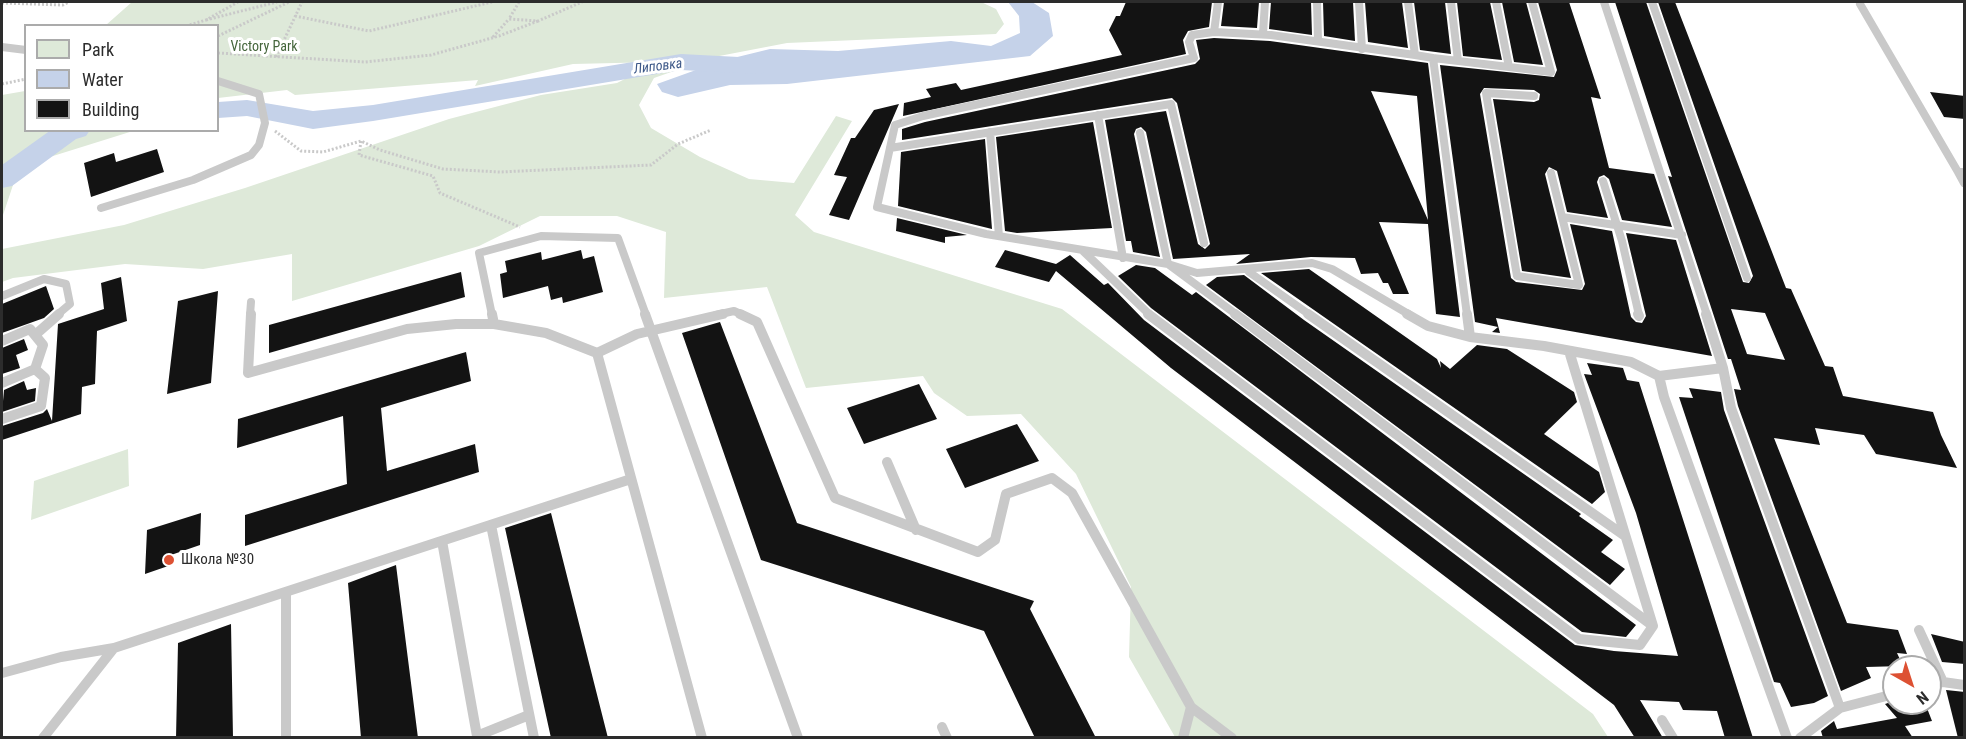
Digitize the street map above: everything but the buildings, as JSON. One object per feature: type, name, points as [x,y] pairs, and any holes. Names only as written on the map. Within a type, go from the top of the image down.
[{"type":"lane","points":[[1214,33],[1218,2]]},
{"type":"lane","points":[[1263,34],[1266,2]]},
{"type":"lane","points":[[1317,2],[1318,40]]},
{"type":"lane","points":[[1359,2],[1362,49]]},
{"type":"lane","points":[[1408,2],[1415,55]]},
{"type":"lane","points":[[1451,2],[1458,61]]},
{"type":"lane","points":[[1496,2],[1509,67]]},
{"type":"lane","points":[[1532,2],[1551,72],[1362,49],[1318,40],[1263,34],[1214,33],[1192,35],[1189,42],[1194,58],[923,116],[895,125],[877,207],[999,236],[1168,264],[1197,273],[1312,263],[1332,268],[1428,326],[1470,337],[1631,362],[1659,376],[1723,368]]},
{"type":"lane","points":[[1604,2],[1682,235],[1723,368],[1731,408],[1840,708]]},
{"type":"lane","points":[[1652,2],[1748,278]]},
{"type":"lane","points":[[1860,4],[1961,172],[1965,183]]},
{"type":"lane","points":[[2,47],[24,50]]},
{"type":"lane","points":[[1433,58],[1470,337]]},
{"type":"lane","points":[[101,208],[193,180],[251,154],[259,145],[265,123],[259,94],[219,81]]},
{"type":"lane","points":[[1534,96],[1486,93],[1517,276],[1579,285],[1551,173]]},
{"type":"lane","points":[[890,148],[1171,104],[1204,243]]},
{"type":"lane","points":[[1098,115],[1123,258]]},
{"type":"lane","points":[[990,132],[999,236]]},
{"type":"lane","points":[[1140,133],[1168,264],[1653,626]]},
{"type":"lane","points":[[1603,181],[1615,225],[1622,241],[1639,316]]},
{"type":"lane","points":[[1562,217],[1682,235]]},
{"type":"lane","points":[[494,324],[479,253],[541,236],[618,238],[798,738]]},
{"type":"lane","points":[[1082,250],[1137,304],[1164,326],[1579,639],[1640,645],[1653,626]]},
{"type":"lane","points":[[1249,272],[1625,536]]},
{"type":"lane","points":[[2,296],[44,279],[66,284],[70,304],[35,335]]},
{"type":"lane","points":[[251,303],[248,373],[407,329],[456,324],[494,324],[546,333],[597,353],[637,334],[734,311],[757,322],[835,498],[978,552],[995,540],[1006,494],[1052,478],[1072,493],[1191,707],[1232,738]]},
{"type":"lane","points":[[2,341],[30,329],[43,345],[35,369],[2,384]]},
{"type":"lane","points":[[1569,351],[1653,626]]},
{"type":"lane","points":[[597,353],[702,738]]},
{"type":"lane","points":[[2,419],[41,406],[45,378],[35,369]]},
{"type":"lane","points":[[1659,376],[1664,397],[1787,738]]},
{"type":"lane","points":[[887,462],[916,530]]},
{"type":"lane","points":[[2,673],[61,657],[114,648],[631,479]]},
{"type":"lane","points":[[491,525],[534,738]]},
{"type":"lane","points":[[442,541],[477,736],[530,715]]},
{"type":"lane","points":[[285,592],[286,738]]},
{"type":"lane","points":[[1919,630],[1943,682],[1965,685]]},
{"type":"lane","points":[[43,738],[114,648]]},
{"type":"lane","points":[[1800,738],[1840,708],[1882,697]]},
{"type":"lane","points":[[1183,738],[1191,707]]},
{"type":"lane","points":[[1662,720],[1672,738]]},
{"type":"path","points":[[2,3],[63,5],[69,2]]},
{"type":"path","points":[[206,20],[238,2]]},
{"type":"path","points":[[193,24],[277,2]]},
{"type":"path","points":[[219,36],[289,2]]},
{"type":"path","points":[[276,57],[302,2]]},
{"type":"path","points":[[295,16],[369,31],[492,2]]},
{"type":"path","points":[[493,38],[509,19],[519,2]]},
{"type":"path","points":[[219,53],[365,62],[431,55],[493,38],[582,2]]},
{"type":"path","points":[[509,19],[538,21]]},
{"type":"path","points":[[2,84],[24,79]]},
{"type":"path","points":[[265,123],[301,151],[323,152],[362,141],[380,150],[443,169],[500,172],[651,165],[678,144],[711,130]]},
{"type":"path","points":[[362,141],[359,155],[433,176],[440,194],[541,236]]},
{"type":"green space","name":"Victory Park","points":[[132,2],[981,2],[996,9],[1004,24],[996,34],[787,43],[714,57],[654,78],[639,105],[651,128],[700,157],[749,179],[794,183],[836,116],[852,121],[795,215],[814,232],[1062,309],[1593,714],[1608,737],[1175,737],[1129,657],[1131,587],[1076,474],[1021,414],[967,416],[934,393],[923,376],[806,388],[767,287],[664,298],[666,232],[617,216],[540,216],[479,246],[292,301],[292,254],[203,269],[125,264],[13,278],[2,282],[2,249],[124,225],[245,188],[449,119],[541,95],[617,83],[658,62],[573,64],[475,86],[478,80],[295,95],[287,90],[219,98],[219,24],[107,24]]},
{"type":"green space","points":[[24,91],[24,132],[130,132],[37,161],[16,176],[2,218],[2,95]]},
{"type":"green space","points":[[128,449],[129,486],[31,520],[34,481]]},
{"type":"water","points":[[1008,2],[1032,2],[1049,13],[1053,36],[1030,56],[787,84],[730,85],[678,97],[662,92],[657,84],[721,61],[770,49],[838,51],[951,41],[991,46],[1020,33],[1019,16]]},
{"type":"waterway","name":"Липовка","points":[[219,110],[247,108],[313,120],[373,113],[681,62],[758,66]]},
{"type":"waterway","name":"Липовка","points":[[2,179],[69,132]]},
{"type":"place","name":"Школа №30","points":[[169,560]]}]
